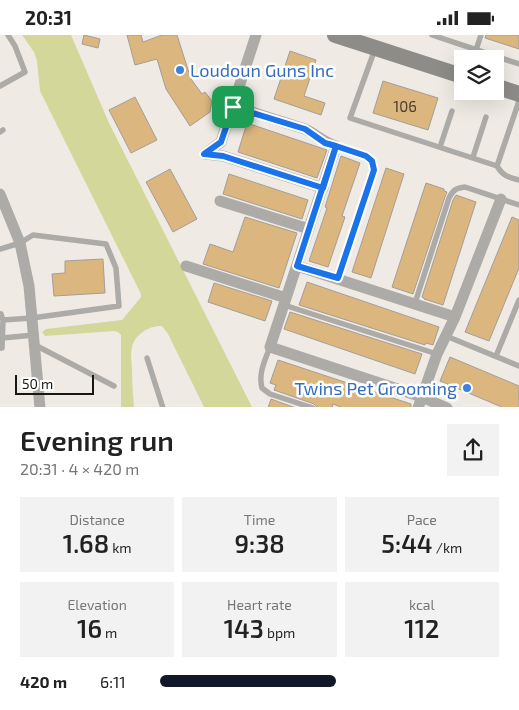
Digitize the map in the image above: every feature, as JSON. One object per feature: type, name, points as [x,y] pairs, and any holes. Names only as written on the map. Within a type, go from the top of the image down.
[{"type":"main road","points":[[335,35],[369,44],[454,73]]},
{"type":"main road","points":[[504,89],[519,94]]},
{"type":"street","points":[[256,35],[221,142],[204,154],[223,156],[323,188]]},
{"type":"street","points":[[233,107],[305,129],[325,143],[336,146],[270,347],[420,402],[447,407]]},
{"type":"street","points":[[0,194],[20,243],[29,286],[40,407]]},
{"type":"street","points":[[420,402],[437,354],[455,317],[501,199]]},
{"type":"street","points":[[220,201],[309,229]]},
{"type":"street","points":[[186,266],[285,301]]},
{"type":"street","points":[[297,266],[455,317]]},
{"type":"lane","points":[[0,86],[25,72],[15,46],[8,35]]},
{"type":"lane","points":[[432,35],[441,36],[519,64]]},
{"type":"lane","points":[[476,49],[481,35]]},
{"type":"lane","points":[[369,44],[350,119],[498,166],[502,173],[519,180]]},
{"type":"lane","points":[[498,166],[519,101]]},
{"type":"lane","points":[[440,147],[452,111]]},
{"type":"lane","points":[[473,157],[486,117]]},
{"type":"lane","points":[[512,122],[519,124]]},
{"type":"lane","points":[[336,146],[366,156],[372,161],[374,170],[338,278]]},
{"type":"lane","points":[[415,303],[449,198],[457,187],[465,187],[519,205]]},
{"type":"lane","points":[[0,249],[20,243],[33,235],[106,244],[116,268],[118,306],[32,318],[1,317],[2,348],[0,348]]},
{"type":"lane","points":[[496,356],[519,300]]},
{"type":"lane","points":[[285,301],[437,354]]},
{"type":"lane","points":[[446,336],[519,366]]},
{"type":"lane","points":[[2,338],[34,340],[114,386]]},
{"type":"lane","points":[[270,347],[261,372],[262,388],[270,394],[313,407]]},
{"type":"lane","points":[[148,358],[162,407]]},
{"type":"green space","points":[[22,35],[71,35],[109,123],[252,407],[204,407],[168,334],[162,326],[144,331],[136,338],[132,347],[134,407],[121,407],[121,335],[118,332],[45,336],[42,332],[46,329],[122,320],[141,297],[141,294],[40,91],[37,61],[34,52]]},
{"type":"building","points":[[84,35],[100,39],[98,48],[82,44]]},
{"type":"building","points":[[127,35],[141,35],[143,42],[162,35],[177,35],[191,79],[202,94],[205,92],[212,101],[210,112],[190,126],[166,89],[157,59],[135,65]]},
{"type":"building","points":[[486,35],[519,35],[519,49],[485,38]]},
{"type":"building","points":[[290,51],[316,60],[304,96],[325,103],[321,115],[274,99]]},
{"type":"building","points":[[383,81],[438,98],[428,130],[373,113]]},
{"type":"building","points":[[135,97],[157,140],[131,153],[109,110]]},
{"type":"building","points":[[247,123],[327,150],[317,178],[238,152]]},
{"type":"building","points":[[341,156],[360,163],[342,216],[345,217],[328,267],[309,261],[327,208],[325,207]]},
{"type":"building","points":[[386,168],[404,174],[371,278],[352,272]]},
{"type":"building","points":[[170,169],[197,219],[173,232],[146,182]]},
{"type":"building","points":[[229,174],[308,200],[302,219],[223,194]]},
{"type":"building","points":[[426,183],[444,189],[447,192],[413,294],[392,287]]},
{"type":"building","points":[[456,195],[476,202],[443,305],[422,297]]},
{"type":"building","points":[[245,217],[297,233],[279,288],[203,264],[210,244],[233,252]]},
{"type":"building","points":[[512,217],[519,220],[519,268],[489,341],[465,332]]},
{"type":"building","points":[[103,259],[105,293],[54,296],[52,274],[65,273],[65,261]]},
{"type":"building","points":[[307,282],[439,327],[433,345],[426,343],[425,345],[299,305]]},
{"type":"building","points":[[214,283],[272,301],[265,321],[208,302]]},
{"type":"building","points":[[290,312],[422,354],[415,374],[284,329]]},
{"type":"building","points":[[450,357],[519,386],[519,407],[502,407],[440,381]]},
{"type":"building","points":[[278,360],[411,404],[411,407],[340,407],[333,404],[332,407],[317,407],[314,404],[274,390],[276,385],[270,383]]},
{"type":"building","points":[[271,399],[293,407],[268,407]]},
{"type":"place","name":"Loudoun Guns Inc","points":[[180,70]]},
{"type":"place","name":"Twins Pet Grooming","points":[[467,388]]},
{"type":"route","points":[[233,107],[221,142],[204,154],[223,156],[323,188],[336,146],[366,156],[372,161],[374,170],[338,278],[297,266],[323,188],[336,146],[325,143],[308,130],[233,107]]}]
